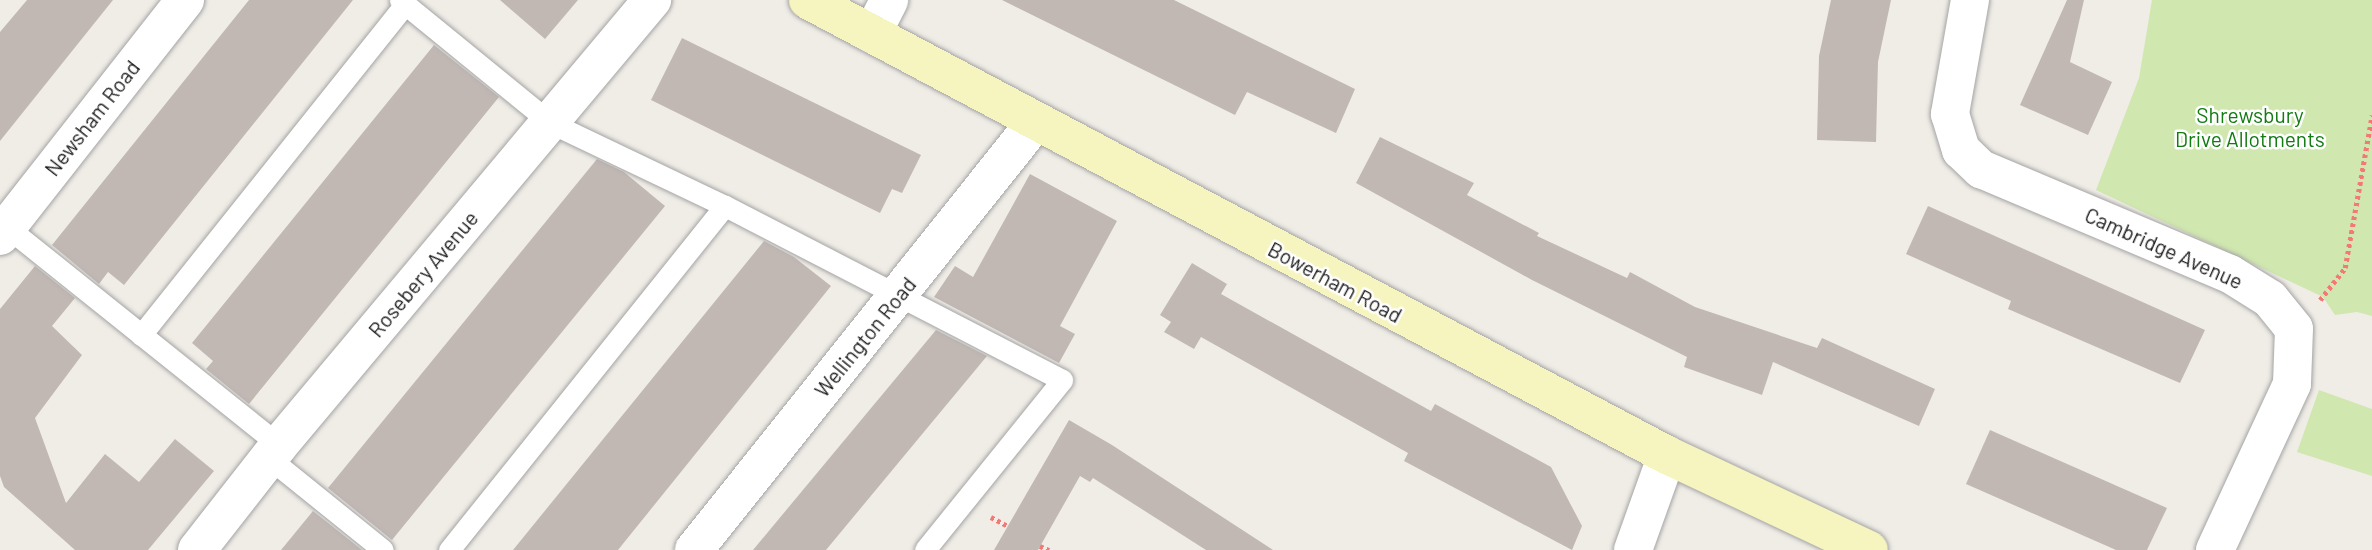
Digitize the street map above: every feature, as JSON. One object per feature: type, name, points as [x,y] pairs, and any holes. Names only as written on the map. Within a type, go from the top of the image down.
[{"type":"street","name":"Newsham Road","points":[[4,231],[185,0]]},
{"type":"street","name":"Rosebery Avenue","points":[[197,550],[274,452],[652,0]]},
{"type":"street","name":"Bowerham Road","points":[[808,0],[1034,124],[1667,455],[1869,550]]},
{"type":"street","points":[[873,34],[889,0]]},
{"type":"street","name":"Cambridge Avenue","points":[[1970,0],[1950,114],[1961,150],[1981,169],[2230,274],[2270,299],[2294,329]]},
{"type":"street","name":"Wellington Road","points":[[694,550],[1034,124]]},
{"type":"street","points":[[2215,550],[2292,384],[2294,329]]},
{"type":"street","points":[[1633,550],[1667,455]]},
{"type":"lane","points":[[141,335],[402,2],[551,122],[900,294],[1062,380],[925,550]]},
{"type":"lane","points":[[449,550],[725,206]]},
{"type":"lane","points":[[4,231],[141,335],[383,550]]},
{"type":"path","points":[[2294,329],[2346,268],[2372,115]]},
{"type":"path","points":[[1040,546],[1049,550]]},
{"type":"green space","name":"Shrewsbury Drive Allotments","points":[[2152,0],[2372,0],[2372,316],[2357,312],[2335,315],[2323,297],[2096,190],[2139,78]]},
{"type":"green space","points":[[2319,390],[2372,409],[2372,476],[2297,452]]},
{"type":"building","points":[[27,0],[113,0],[0,141],[0,32]]},
{"type":"building","points":[[249,0],[353,0],[124,285],[108,272],[99,284],[52,245]]},
{"type":"building","points":[[500,0],[578,0],[545,39]]},
{"type":"building","points":[[1002,0],[1174,0],[1355,89],[1336,133],[1247,92],[1235,115]]},
{"type":"building","points":[[1831,0],[1891,0],[1878,62],[1876,142],[1817,140],[1819,56]]},
{"type":"building","points":[[2067,0],[2084,0],[2070,62],[2112,82],[2088,135],[2020,105]]},
{"type":"building","points":[[682,38],[921,155],[902,193],[892,189],[880,213],[651,100]]},
{"type":"building","points":[[434,45],[499,97],[249,404],[206,369],[213,361],[192,343]]},
{"type":"building","points":[[1380,137],[1474,183],[1467,195],[1539,233],[1537,236],[1627,278],[1630,272],[1695,307],[1817,348],[1822,338],[1935,389],[1919,426],[1773,362],[1762,395],[1684,367],[1687,357],[1532,280],[1356,183]]},
{"type":"building","points":[[597,159],[624,172],[665,206],[392,540],[328,488]]},
{"type":"building","points":[[1030,174],[1117,221],[1060,326],[1075,334],[1059,363],[934,297],[955,266],[973,277]]},
{"type":"building","points":[[1928,206],[2205,330],[2180,383],[2008,309],[2011,301],[1906,254]]},
{"type":"building","points":[[764,241],[794,257],[831,286],[618,550],[513,550]]},
{"type":"building","points":[[1192,263],[1227,284],[1221,294],[1431,411],[1435,404],[1551,467],[1582,526],[1572,550],[1404,461],[1408,453],[1201,337],[1194,349],[1164,332],[1171,322],[1160,315]]},
{"type":"building","points":[[35,266],[75,298],[52,326],[82,355],[35,418],[66,503],[105,454],[139,482],[175,439],[214,471],[148,550],[75,550],[4,487],[0,476],[0,309]]},
{"type":"building","points":[[936,330],[987,356],[826,550],[753,550]]},
{"type":"building","points":[[1069,420],[1273,550],[1206,550],[1093,478],[1090,482],[1080,476],[1038,550],[994,550]]},
{"type":"building","points":[[1990,430],[2167,508],[2147,550],[2116,550],[1966,484]]},
{"type":"building","points":[[313,511],[362,550],[281,550]]}]
